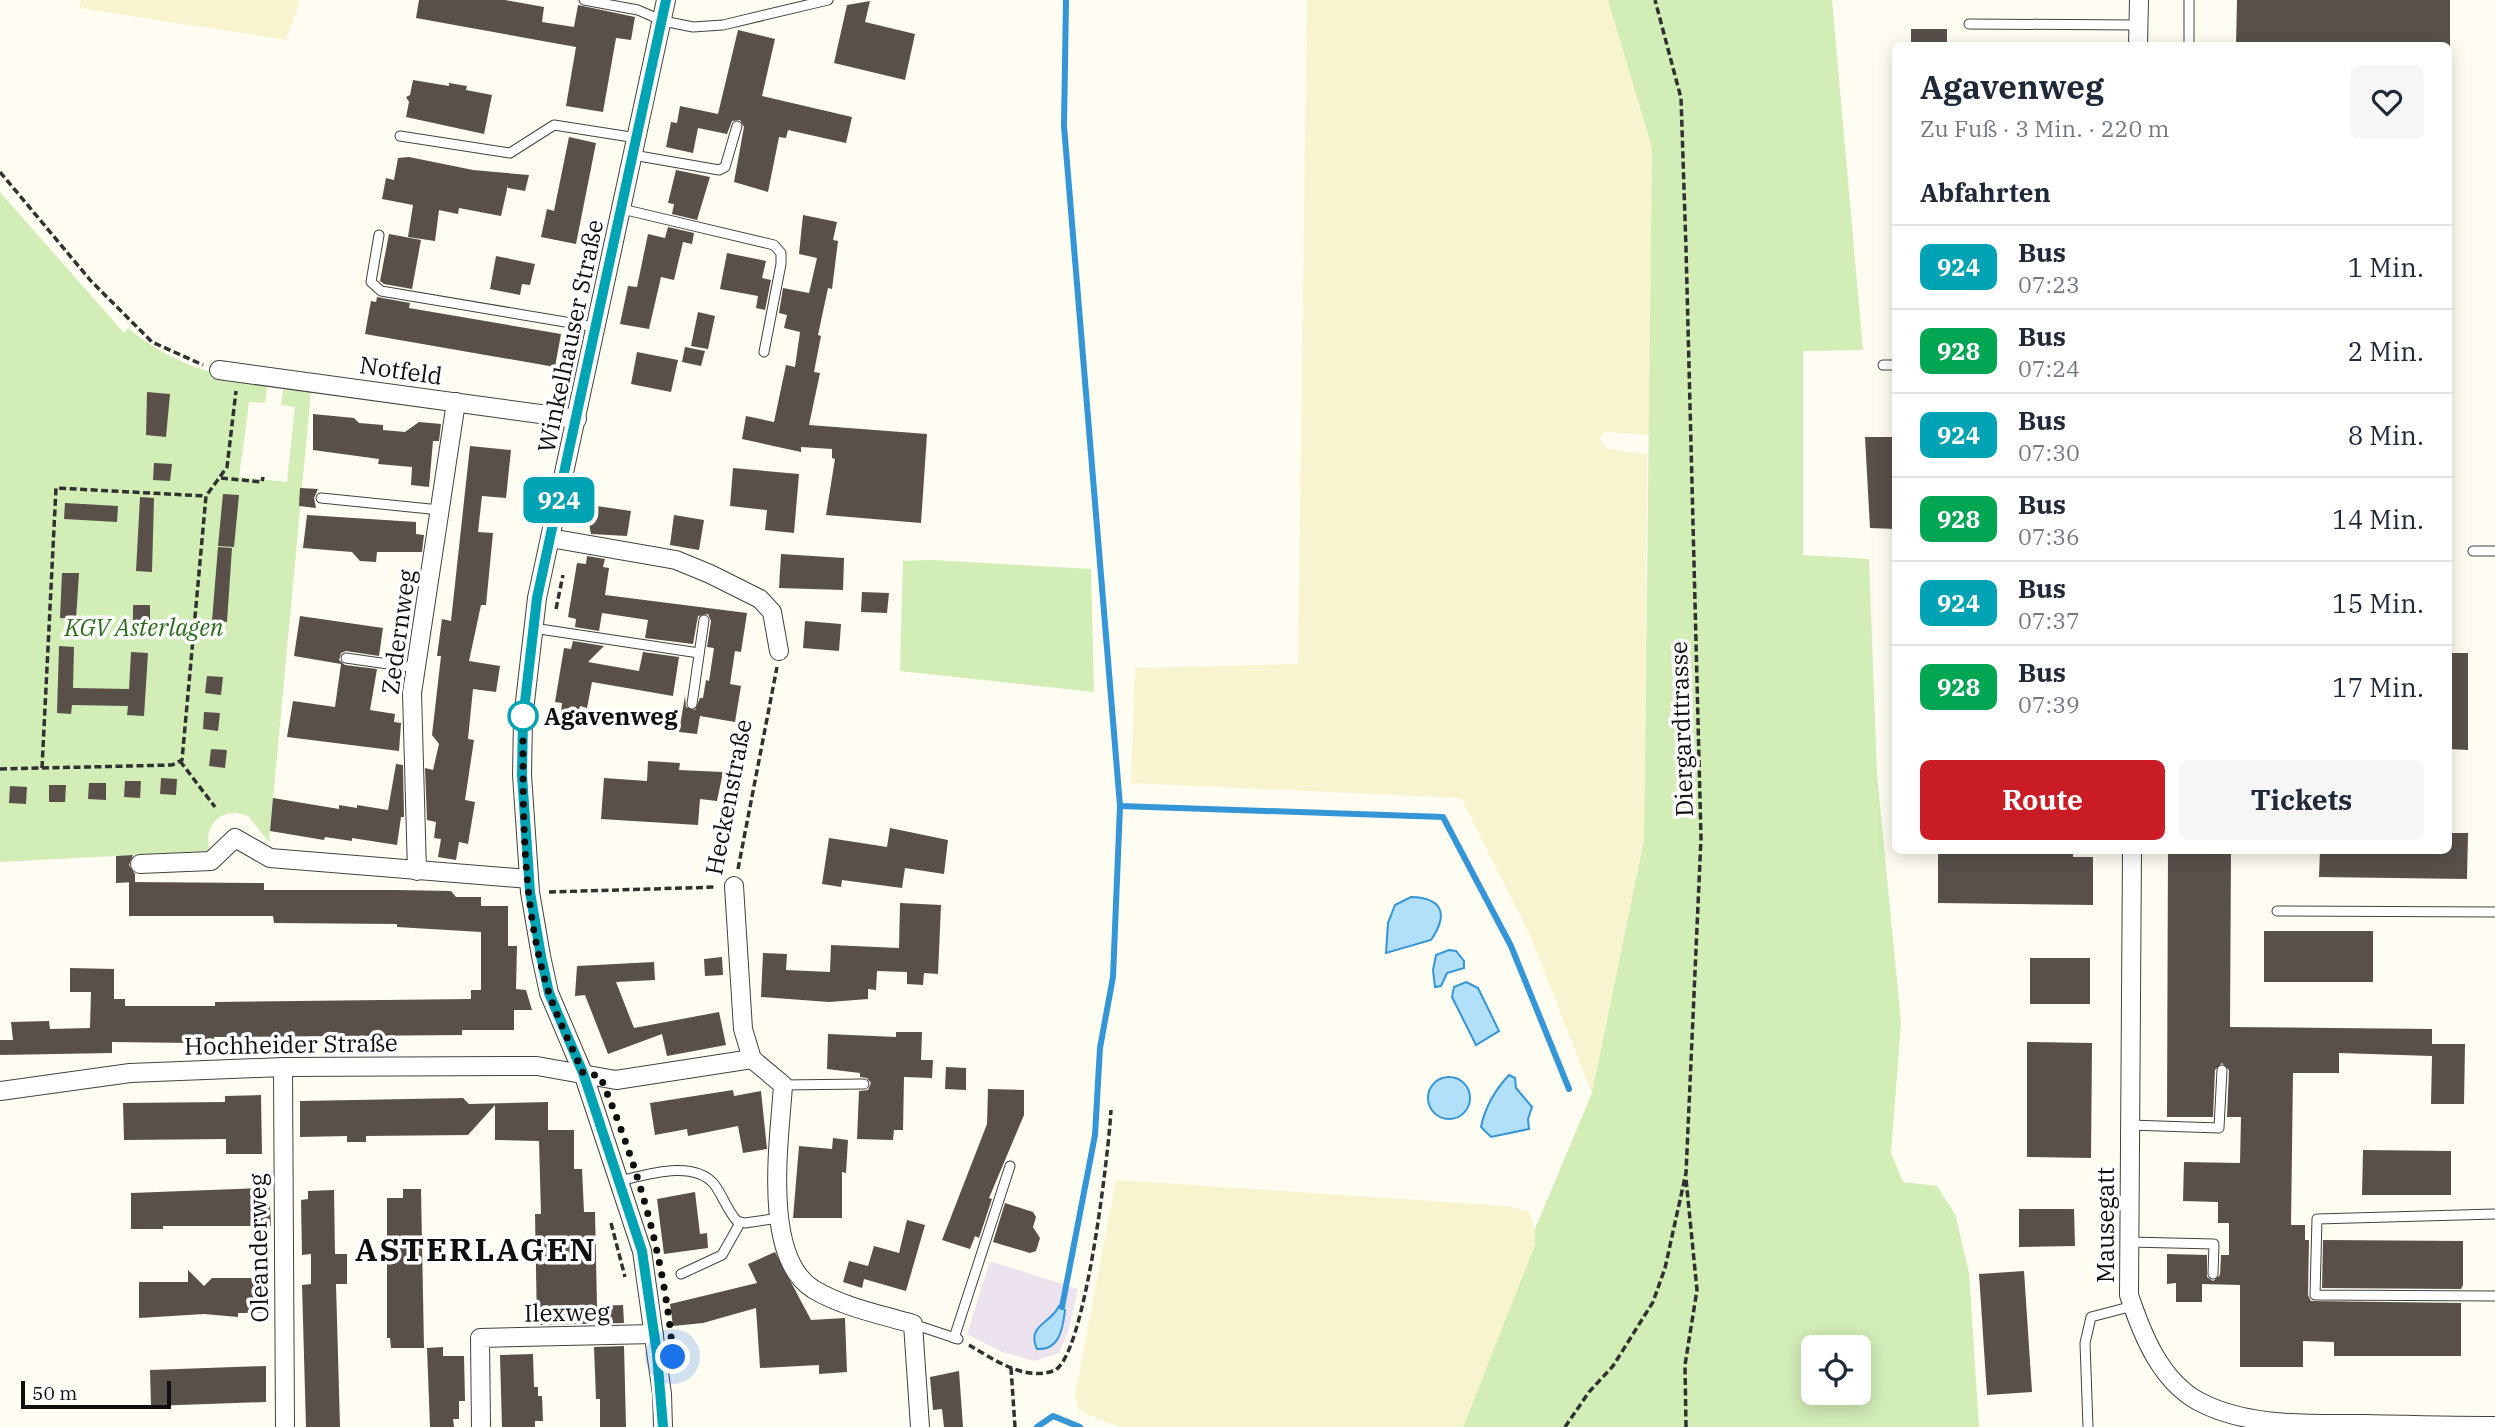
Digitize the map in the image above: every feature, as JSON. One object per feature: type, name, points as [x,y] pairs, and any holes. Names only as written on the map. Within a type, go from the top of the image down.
[{"type":"street","name":"Winkelhauser Straße","points":[[663,1427],[642,1251],[583,1073],[549,993],[522,764],[523,719],[533,628],[666,0]]},
{"type":"street","points":[[2138,42],[2139,0]]},
{"type":"street","name":"Notfeld","points":[[219,370],[577,419]]},
{"type":"street","name":"Zedernweg","points":[[417,871],[412,693],[456,402]]},
{"type":"street","points":[[550,538],[677,560],[760,599],[772,612],[779,651]]},
{"type":"street","points":[[140,864],[211,860],[235,838],[270,858],[417,871],[538,886]]},
{"type":"street","name":"Mausegatt","points":[[2132,854],[2129,1295],[2145,1342],[2169,1374],[2197,1401],[2236,1415],[2281,1423],[2341,1426],[2495,1426]]},
{"type":"street","name":"Heckenstraße","points":[[734,886],[743,1029],[752,1059]]},
{"type":"street","points":[[583,1073],[616,1080],[752,1059],[783,1085],[777,1196],[779,1218],[791,1261],[810,1287],[838,1302],[913,1324],[920,1427]]},
{"type":"street","name":"Hochheider Straße","points":[[0,1091],[130,1073],[283,1068],[537,1066],[583,1073]]},
{"type":"street","name":"Oleanderweg","points":[[283,1068],[285,1427]]},
{"type":"street","name":"Ilexweg","points":[[481,1427],[480,1338],[654,1334]]},
{"type":"lane","points":[[584,0],[638,10],[663,21],[693,27],[723,25],[828,0]]},
{"type":"lane","points":[[2189,0],[2189,42]]},
{"type":"lane","points":[[1969,24],[2138,25]]},
{"type":"lane","points":[[400,136],[510,153],[554,125],[719,170],[725,167],[737,126]]},
{"type":"lane","points":[[622,209],[774,245],[780,253],[781,264],[764,352]]},
{"type":"lane","points":[[379,234],[371,282],[381,291],[595,327]]},
{"type":"lane","points":[[1883,365],[1892,365]]},
{"type":"lane","points":[[321,498],[440,510]]},
{"type":"lane","points":[[2473,551],[2495,551]]},
{"type":"lane","points":[[692,704],[704,620]]},
{"type":"lane","points":[[533,628],[699,653]]},
{"type":"lane","points":[[346,658],[415,668]]},
{"type":"lane","points":[[2277,911],[2495,912]]},
{"type":"lane","points":[[2130,1125],[2219,1128],[2222,1070]]},
{"type":"lane","points":[[783,1085],[864,1084]]},
{"type":"lane","points":[[913,1324],[956,1339],[1000,1189],[1010,1166]]},
{"type":"lane","points":[[619,1181],[663,1173],[699,1173],[714,1185],[734,1218],[740,1223],[779,1218]]},
{"type":"lane","points":[[2495,1214],[2317,1219],[2315,1296],[2495,1296]]},
{"type":"lane","points":[[681,1275],[722,1255],[740,1223]]},
{"type":"lane","points":[[2129,1242],[2214,1244],[2213,1274]]},
{"type":"lane","points":[[2088,1427],[2085,1343],[2091,1317],[2133,1306]]},
{"type":"path","name":"Diergardttrasse","points":[[1565,1427],[1613,1366],[1653,1302],[1665,1268],[1686,1173],[1701,838],[1690,399],[1681,98],[1655,0]]},
{"type":"path","points":[[0,172],[91,281],[152,342],[219,370]]},
{"type":"path","points":[[0,769],[172,765],[180,761],[184,751],[206,496],[227,467],[238,372]]},
{"type":"path","points":[[220,478],[262,482],[263,477]]},
{"type":"path","points":[[42,768],[56,488],[206,496]]},
{"type":"path","points":[[552,631],[570,542]]},
{"type":"path","name":"Heckenstraße","points":[[734,886],[771,706],[779,651]]},
{"type":"path","points":[[180,761],[215,807]]},
{"type":"path","points":[[538,886],[734,886]]},
{"type":"path","points":[[538,886],[550,906]]},
{"type":"path","points":[[956,1339],[1011,1368],[1042,1373],[1056,1371],[1068,1359],[1077,1330],[1107,1171],[1111,1110]]},
{"type":"path","points":[[1686,1173],[1697,1290],[1685,1365],[1686,1427]]},
{"type":"path","points":[[608,1211],[628,1288]]},
{"type":"path","points":[[1011,1368],[1015,1427]]},
{"type":"shaded area","points":[[81,0],[300,0],[286,40],[80,8]]},
{"type":"shaded area","points":[[1307,0],[1608,0],[1652,148],[1649,435],[1604,432],[1599,439],[1607,449],[1647,454],[1644,840],[1592,1093],[1530,935],[1461,798],[1131,783],[1135,668],[1298,664]]},
{"type":"shaded area","points":[[1116,1180],[1507,1206],[1529,1212],[1535,1229],[1535,1245],[1463,1427],[1120,1427],[1084,1413],[1078,1408],[1075,1395]]},
{"type":"shaded area","points":[[990,1261],[1078,1289],[1068,1332],[1059,1353],[1034,1361],[1002,1352],[967,1334]]},
{"type":"green space","points":[[1608,0],[1832,0],[1863,350],[1803,351],[1803,555],[1869,559],[1877,774],[1901,1023],[1891,1153],[1903,1182],[1937,1186],[1955,1214],[1969,1273],[1979,1427],[1463,1427],[1535,1245],[1535,1229],[1592,1093],[1644,840],[1652,148]]},
{"type":"green space","name":"KGV Asterlagen","points":[[0,192],[124,333],[128,328],[177,360],[211,372],[268,384],[265,403],[249,402],[239,477],[287,482],[295,407],[281,405],[284,386],[311,391],[269,842],[248,816],[230,813],[222,815],[212,826],[208,842],[210,851],[0,862]]},
{"type":"green space","points":[[931,560],[1091,569],[1094,692],[900,671],[903,561]]},
{"type":"water","points":[[1411,897],[1436,904],[1440,909],[1440,923],[1431,940],[1386,953],[1388,923],[1395,905]]},
{"type":"water","points":[[1449,950],[1456,951],[1464,961],[1464,968],[1447,973],[1441,986],[1435,987],[1433,970],[1436,955]]},
{"type":"water","points":[[1466,982],[1478,988],[1499,1031],[1476,1045],[1452,997],[1454,987]]},
{"type":"water","points":[[1509,1075],[1515,1078],[1516,1088],[1532,1107],[1528,1119],[1529,1129],[1491,1137],[1481,1127],[1485,1113],[1491,1099]]},
{"type":"water","points":[[1449,1077],[1464,1083],[1470,1098],[1464,1113],[1449,1119],[1434,1113],[1428,1098],[1434,1083]]},
{"type":"water","points":[[1059,1306],[1065,1310],[1059,1337],[1051,1346],[1037,1349],[1034,1341],[1037,1330]]},
{"type":"building","points":[[419,0],[505,0],[544,7],[542,22],[574,27],[578,5],[635,17],[631,40],[616,38],[603,112],[566,106],[576,47],[416,18]]},
{"type":"building","points":[[2237,0],[2450,0],[2450,42],[2236,42]]},
{"type":"building","points":[[870,1],[865,22],[915,34],[905,80],[834,63],[847,5]]},
{"type":"building","points":[[1911,29],[1947,29],[1947,42],[1911,42]]},
{"type":"building","points":[[738,30],[775,39],[762,96],[852,117],[846,143],[788,130],[786,138],[779,137],[768,192],[734,182],[744,127],[740,120],[732,121],[727,134],[698,128],[693,153],[666,147],[671,122],[677,123],[680,106],[718,114]]},
{"type":"building","points":[[413,80],[467,86],[466,90],[492,95],[484,134],[406,117],[409,102],[406,97],[410,95]]},
{"type":"building","points":[[569,137],[596,143],[576,244],[541,237],[547,209],[554,211]]},
{"type":"building","points":[[409,157],[473,170],[529,175],[525,191],[508,188],[508,185],[501,216],[459,208],[458,214],[439,210],[435,241],[408,237],[413,205],[382,199],[386,178],[394,180],[398,158]]},
{"type":"building","points":[[676,170],[710,177],[697,220],[672,214],[674,204],[668,203]]},
{"type":"building","points":[[803,215],[837,222],[833,240],[838,241],[832,289],[828,288],[818,335],[821,336],[814,372],[820,373],[809,425],[927,434],[921,523],[826,515],[835,459],[832,458],[832,449],[801,447],[801,452],[742,439],[746,416],[774,422],[786,365],[795,367],[800,332],[784,328],[787,315],[779,313],[783,288],[809,293],[817,258],[799,254]]},
{"type":"building","points":[[668,227],[694,233],[692,244],[683,242],[674,280],[661,277],[649,329],[620,324],[628,286],[637,287],[648,234],[665,238]]},
{"type":"building","points":[[389,234],[421,240],[412,289],[380,281]]},
{"type":"building","points":[[727,253],[766,261],[762,278],[771,280],[765,310],[756,308],[758,296],[720,289]]},
{"type":"building","points":[[496,256],[535,264],[530,285],[522,284],[520,295],[490,289]]},
{"type":"building","points":[[377,297],[410,303],[409,308],[561,334],[555,367],[365,334],[371,301],[376,302]]},
{"type":"building","points":[[698,312],[715,316],[708,349],[691,346]]},
{"type":"building","points":[[685,347],[705,351],[701,366],[682,362]]},
{"type":"building","points":[[637,352],[678,360],[671,392],[631,384]]},
{"type":"building","points":[[147,392],[170,394],[166,437],[146,435]]},
{"type":"building","points":[[313,414],[354,418],[359,423],[383,425],[383,430],[405,432],[419,422],[441,424],[439,441],[433,441],[429,487],[411,485],[412,467],[378,464],[379,459],[313,450]]},
{"type":"building","points":[[1865,437],[1892,437],[1892,529],[1870,528]]},
{"type":"building","points":[[470,446],[511,450],[506,498],[482,496],[478,532],[493,533],[486,605],[481,605],[469,661],[500,666],[496,692],[473,689],[468,739],[474,740],[465,800],[475,802],[468,844],[459,842],[456,860],[438,857],[441,839],[434,838],[436,822],[427,820],[425,768],[433,770],[439,744],[432,735],[441,656],[437,656],[442,619],[451,621]]},
{"type":"building","points":[[154,463],[172,464],[170,481],[153,480]]},
{"type":"building","points":[[733,468],[799,474],[794,533],[765,530],[767,510],[730,506]]},
{"type":"building","points":[[300,488],[318,489],[314,498],[316,508],[299,506]]},
{"type":"building","points":[[223,494],[239,495],[234,547],[218,546]]},
{"type":"building","points":[[140,497],[154,498],[152,572],[136,571]]},
{"type":"building","points":[[65,503],[118,506],[117,522],[64,519]]},
{"type":"building","points":[[583,504],[631,511],[627,536],[591,534],[589,524],[580,522]]},
{"type":"building","points":[[307,515],[416,522],[416,534],[424,535],[422,552],[377,552],[376,562],[360,561],[352,552],[303,548]]},
{"type":"building","points":[[674,515],[704,520],[699,550],[670,545]]},
{"type":"building","points":[[218,547],[232,548],[227,622],[212,621]]},
{"type":"building","points":[[781,554],[844,558],[843,590],[779,588]]},
{"type":"building","points":[[587,556],[605,559],[603,567],[609,568],[605,595],[747,613],[741,652],[735,651],[730,684],[741,686],[735,722],[700,716],[697,734],[679,732],[685,696],[686,707],[695,710],[700,698],[703,698],[706,680],[709,681],[714,648],[707,647],[711,621],[708,614],[698,616],[693,644],[645,638],[648,620],[602,613],[599,631],[575,627],[576,619],[568,617],[577,563],[586,564]]},
{"type":"building","points":[[62,573],[79,573],[76,619],[60,618]]},
{"type":"building","points":[[862,592],[889,593],[887,613],[861,612]]},
{"type":"building","points":[[133,605],[150,605],[150,623],[133,622]]},
{"type":"building","points":[[300,616],[383,628],[379,656],[346,651],[341,653],[339,660],[345,665],[377,669],[370,710],[395,714],[394,722],[401,723],[399,751],[287,737],[293,701],[335,707],[341,664],[294,656]]},
{"type":"building","points":[[805,621],[841,624],[839,651],[803,648]]},
{"type":"building","points":[[573,641],[604,646],[588,662],[639,671],[643,652],[679,657],[673,696],[592,682],[587,708],[580,706],[578,715],[561,712],[562,703],[555,702],[564,648],[571,649]]},
{"type":"building","points":[[59,646],[74,647],[73,688],[129,689],[131,652],[148,653],[144,716],[127,715],[128,706],[72,705],[71,714],[57,713]]},
{"type":"building","points":[[2452,653],[2468,653],[2468,750],[2452,749]]},
{"type":"building","points":[[207,676],[223,677],[221,695],[205,693]]},
{"type":"building","points":[[204,712],[220,713],[218,731],[203,729]]},
{"type":"building","points":[[211,749],[227,750],[225,768],[209,766]]},
{"type":"building","points":[[648,761],[680,763],[679,770],[723,772],[717,801],[700,799],[698,825],[601,819],[604,778],[647,781]]},
{"type":"building","points":[[396,764],[403,765],[404,817],[401,817],[397,845],[352,838],[352,841],[325,837],[324,840],[270,831],[273,798],[339,809],[339,805],[357,808],[357,805],[388,810]]},
{"type":"building","points":[[161,778],[177,779],[176,795],[160,794]]},
{"type":"building","points":[[125,781],[141,781],[140,798],[124,797]]},
{"type":"building","points":[[89,783],[106,783],[106,800],[88,799]]},
{"type":"building","points":[[49,785],[66,785],[65,802],[49,802]]},
{"type":"building","points":[[10,786],[27,787],[26,804],[9,803]]},
{"type":"building","points":[[890,828],[948,840],[944,874],[905,868],[902,888],[842,880],[841,887],[822,884],[829,838],[887,847]]},
{"type":"building","points":[[2452,833],[2468,833],[2467,879],[2319,877],[2320,854],[2452,854]]},
{"type":"building","points":[[1938,854],[2073,854],[2073,857],[2093,857],[2093,905],[1938,903]]},
{"type":"building","points":[[2168,854],[2231,854],[2230,1027],[2432,1029],[2432,1044],[2465,1044],[2464,1104],[2431,1104],[2432,1056],[2339,1053],[2339,1073],[2293,1073],[2291,1225],[2305,1225],[2305,1240],[2309,1240],[2308,1295],[2311,1301],[2461,1303],[2461,1356],[2334,1356],[2334,1342],[2303,1341],[2303,1367],[2240,1367],[2240,1285],[2202,1284],[2202,1302],[2176,1302],[2176,1283],[2167,1284],[2167,1254],[2207,1255],[2207,1277],[2213,1281],[2220,1275],[2221,1255],[2229,1255],[2229,1223],[2218,1223],[2218,1202],[2183,1201],[2184,1162],[2240,1163],[2241,1117],[2227,1117],[2229,1070],[2222,1063],[2215,1070],[2213,1117],[2167,1117]]},
{"type":"building","points":[[133,855],[129,865],[135,874],[135,882],[116,883],[116,856]]},
{"type":"building","points":[[129,882],[264,883],[264,890],[451,891],[456,897],[481,897],[481,906],[508,906],[508,946],[517,946],[516,989],[526,990],[532,1010],[514,1010],[514,1030],[462,1030],[462,1035],[214,1037],[214,1048],[193,1049],[193,1043],[112,1042],[112,1053],[0,1055],[0,1040],[13,1040],[11,1022],[49,1021],[50,1029],[90,1028],[91,992],[70,992],[70,968],[114,969],[114,999],[125,999],[125,1006],[215,1006],[215,1002],[471,999],[471,990],[481,990],[481,932],[397,927],[397,924],[274,923],[273,916],[129,916]]},
{"type":"building","points":[[900,903],[941,905],[938,974],[924,973],[923,985],[907,984],[907,972],[877,971],[876,990],[868,989],[868,999],[829,1002],[761,997],[763,953],[787,954],[786,970],[830,972],[831,945],[899,948]]},
{"type":"building","points":[[2264,931],[2373,931],[2373,982],[2264,982]]},
{"type":"building","points":[[722,957],[723,975],[705,976],[704,959]]},
{"type":"building","points":[[2030,958],[2090,958],[2090,1004],[2030,1004]]},
{"type":"building","points":[[654,962],[655,980],[616,982],[634,1028],[719,1012],[726,1045],[667,1056],[662,1034],[608,1054],[585,995],[575,996],[577,966]]},
{"type":"building","points":[[896,1032],[922,1032],[921,1060],[933,1060],[932,1078],[904,1077],[903,1130],[894,1130],[893,1140],[857,1139],[859,1091],[868,1090],[871,1083],[867,1078],[860,1077],[860,1073],[827,1069],[828,1034],[896,1037]]},
{"type":"building","points":[[2027,1042],[2092,1043],[2091,1158],[2027,1157]]},
{"type":"building","points":[[946,1067],[966,1068],[966,1090],[945,1089]]},
{"type":"building","points":[[988,1089],[1024,1090],[1024,1115],[989,1198],[992,1199],[979,1238],[975,1236],[970,1249],[942,1240],[987,1124]]},
{"type":"building","points":[[733,1090],[734,1096],[761,1091],[767,1149],[743,1153],[738,1126],[688,1136],[687,1129],[655,1135],[650,1103]]},
{"type":"building","points":[[261,1095],[262,1154],[226,1154],[226,1139],[124,1140],[123,1103],[225,1102],[225,1096]]},
{"type":"building","points":[[463,1098],[469,1104],[548,1102],[548,1130],[574,1130],[574,1169],[582,1169],[584,1212],[595,1212],[597,1306],[623,1305],[624,1323],[537,1325],[535,1214],[541,1214],[539,1141],[495,1140],[495,1105],[468,1135],[366,1136],[366,1142],[347,1142],[347,1136],[300,1137],[300,1101]]},
{"type":"building","points":[[833,1138],[848,1140],[846,1173],[842,1172],[842,1218],[793,1218],[799,1146],[832,1149]]},
{"type":"building","points":[[2363,1150],[2451,1151],[2451,1195],[2362,1195]]},
{"type":"building","points":[[261,1188],[262,1206],[270,1206],[271,1226],[163,1226],[163,1229],[131,1229],[131,1193]]},
{"type":"building","points":[[403,1189],[421,1189],[424,1348],[391,1348],[390,1338],[387,1338],[387,1198],[403,1198]]},
{"type":"building","points":[[334,1190],[335,1254],[347,1254],[347,1284],[336,1284],[340,1427],[306,1427],[302,1285],[311,1284],[311,1254],[302,1255],[301,1200],[308,1199],[308,1191]]},
{"type":"building","points":[[695,1192],[700,1234],[707,1233],[708,1248],[664,1254],[657,1199]]},
{"type":"building","points":[[1005,1203],[1033,1212],[1036,1217],[1033,1227],[1040,1238],[1036,1251],[1030,1253],[993,1242]]},
{"type":"building","points":[[2019,1209],[2074,1209],[2075,1246],[2019,1247]]},
{"type":"building","points":[[907,1220],[925,1225],[906,1291],[864,1279],[862,1288],[843,1282],[849,1261],[868,1266],[874,1246],[899,1253]]},
{"type":"building","points":[[2323,1240],[2463,1241],[2463,1285],[2461,1289],[2322,1288]]},
{"type":"building","points":[[775,1252],[811,1320],[845,1318],[847,1372],[819,1374],[819,1365],[760,1368],[756,1308],[703,1323],[673,1326],[670,1304],[757,1283],[748,1264]]},
{"type":"building","points":[[188,1270],[204,1286],[212,1278],[269,1278],[270,1313],[238,1313],[238,1317],[204,1314],[139,1318],[139,1282],[188,1282]]},
{"type":"building","points":[[2024,1271],[2032,1392],[1987,1395],[1979,1274]]},
{"type":"building","points":[[624,1346],[626,1427],[600,1427],[594,1347]]},
{"type":"building","points":[[443,1347],[443,1356],[464,1356],[465,1401],[459,1401],[459,1419],[453,1419],[454,1427],[430,1427],[427,1348]]},
{"type":"building","points":[[533,1354],[534,1387],[538,1387],[538,1396],[542,1396],[543,1421],[535,1421],[535,1427],[502,1427],[500,1355]]},
{"type":"building","points":[[266,1366],[266,1402],[151,1406],[150,1370]]},
{"type":"building","points":[[959,1371],[963,1427],[944,1427],[942,1409],[933,1410],[930,1377]]},
{"type":"waterway","points":[[1062,1307],[1095,1135],[1100,1048],[1113,977],[1120,806],[1064,126],[1066,0]]},
{"type":"waterway","points":[[1120,806],[1443,817],[1511,946],[1569,1089]]},
{"type":"waterway","points":[[1037,1427],[1053,1416],[1080,1427]]},
{"type":"bus line","name":"924","points":[[663,1427],[662,1394],[642,1251],[583,1073],[549,993],[530,892],[522,775],[523,719],[537,598],[666,0]]},
{"type":"place","name":"Agavenweg","points":[[523,716]]},
{"type":"district","name":"ASTERLAGEN","points":[[476,1249]]},
{"type":"route","points":[[523,716],[522,797],[528,879],[549,993],[583,1073],[600,1076],[615,1111],[653,1225],[673,1357]]}]
